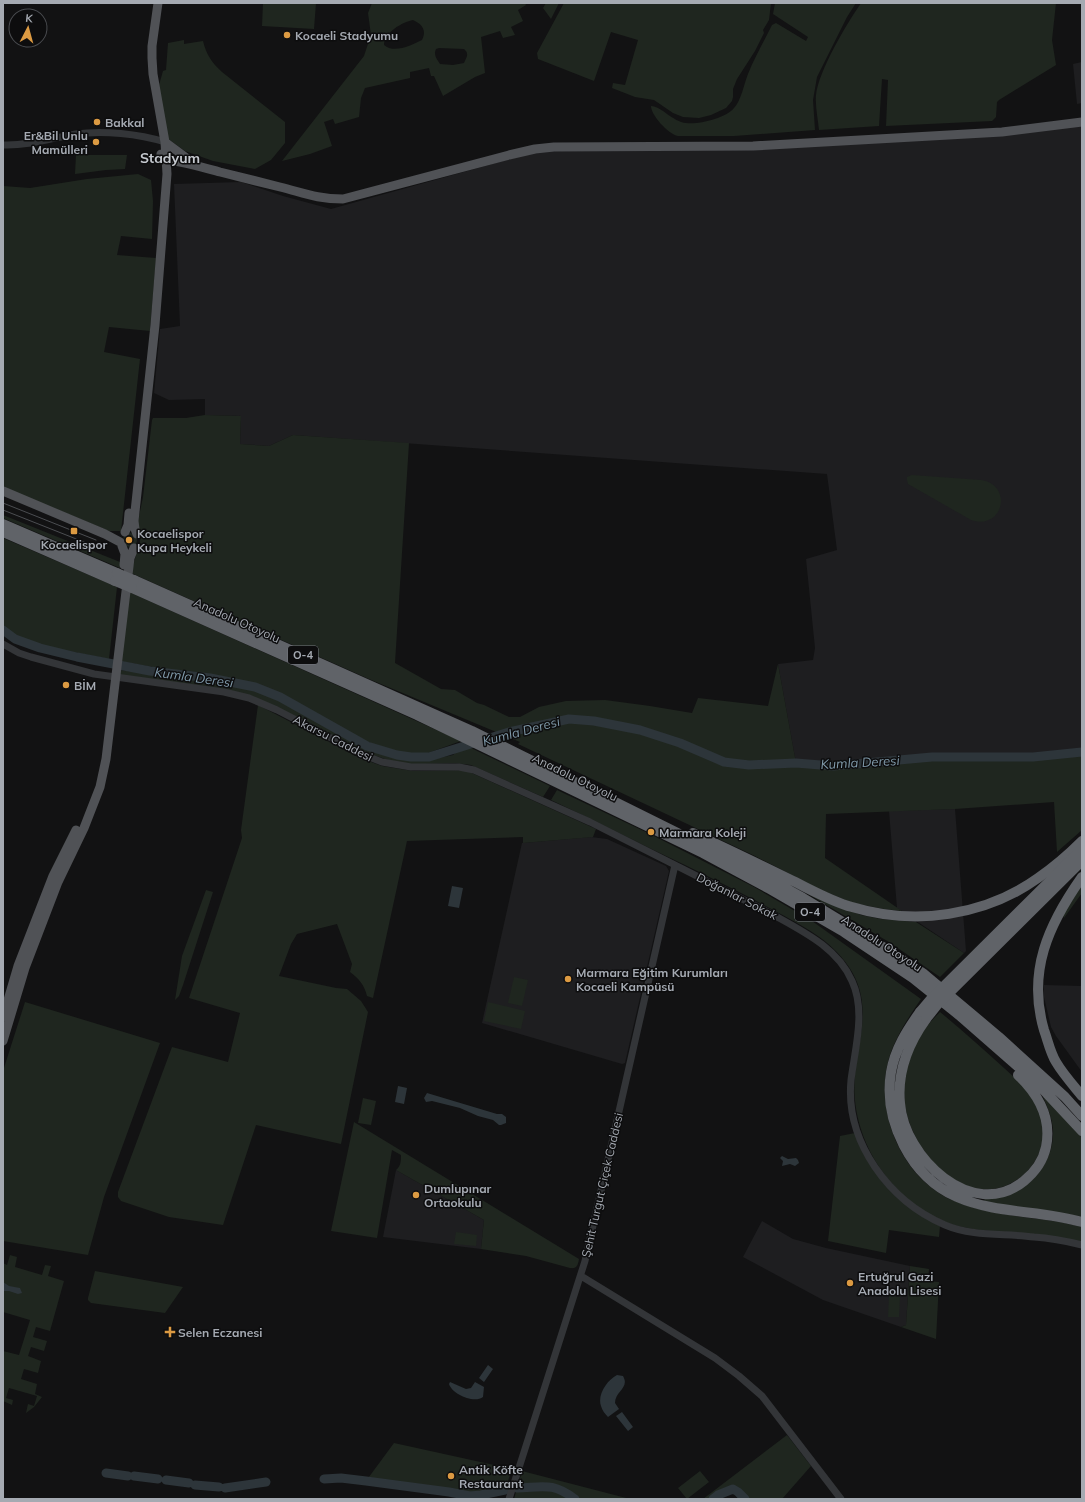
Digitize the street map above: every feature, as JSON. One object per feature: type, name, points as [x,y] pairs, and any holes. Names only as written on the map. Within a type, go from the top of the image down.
[{"type":"highway","name":"Anadolu Otoyolu","points":[[3,524],[116,577]]},
{"type":"highway","name":"Anadolu Otoyolu","points":[[3,532],[133,584],[472,731],[754,871],[789,890],[869,938],[924,974],[999,1037],[1060,1093],[1082,1116]]},
{"type":"highway","name":"Anadolu Otoyolu","points":[[133,584],[497,753],[703,853],[768,888],[844,932],[913,978],[959,1015],[1039,1086],[1082,1131]]},
{"type":"highway","points":[[589,789],[676,825],[832,900],[887,916],[943,915],[977,908],[997,901],[1018,891],[1037,879],[1082,841]]},
{"type":"highway","points":[[959,1015],[1025,1082],[1037,1097],[1047,1118],[1048,1128],[1046,1149],[1043,1158],[1035,1171],[1018,1186],[989,1194],[973,1193],[958,1188],[938,1174],[925,1160],[910,1137],[905,1126],[900,1105],[899,1088],[902,1065],[931,999],[1082,849]]},
{"type":"highway","points":[[1082,862],[938,1004],[909,1027],[900,1043],[891,1072],[890,1088],[891,1109],[900,1138],[908,1154],[922,1171],[938,1186],[956,1197],[990,1207],[1057,1216],[1082,1222]]},
{"type":"highway","points":[[1082,877],[1061,908],[1053,925],[1044,947],[1038,977],[1040,1018],[1048,1044],[1056,1061],[1082,1096]]},
{"type":"main road","points":[[118,632],[130,558],[138,543],[134,521],[162,201],[163,141],[152,58],[156,3]]},
{"type":"main road","points":[[163,157],[269,179],[316,194],[330,195],[346,193],[510,148],[544,143],[599,141],[690,142],[786,140],[979,128],[1082,116]]},
{"type":"main road","points":[[163,141],[187,161],[286,188],[310,197],[343,199],[509,155],[535,149],[554,147],[753,146],[1002,132],[1082,122]]},
{"type":"main road","points":[[162,201],[167,174],[163,157]]},
{"type":"main road","points":[[167,174],[173,166],[187,161]]},
{"type":"main road","points":[[3,1041],[25,968],[58,882],[84,828],[100,787],[106,759],[125,557],[122,538],[129,521],[152,324]]},
{"type":"main road","points":[[3,491],[107,534],[122,538],[129,549],[134,548]]},
{"type":"main road","points":[[122,538],[132,531],[137,534]]},
{"type":"main road","points":[[3,1016],[18,966],[53,876],[79,825],[95,784],[113,677]]},
{"type":"street","points":[[3,145],[26,144],[78,134],[95,133],[119,133],[163,141]]},
{"type":"street","name":"Akarsu Caddesi","points":[[3,644],[19,653],[31,657],[94,674],[224,692],[249,698],[277,710],[364,755],[382,762],[415,767],[459,767],[474,770],[590,822],[675,865]]},
{"type":"street","name":"Doğanlar Sokak","points":[[675,865],[776,916],[819,942],[843,964],[853,982],[859,1004],[858,1026],[851,1082],[852,1106],[857,1133],[878,1172],[905,1202],[945,1225],[970,1232],[1034,1236],[1082,1245]]},
{"type":"street","name":"Şehit Turgut Çiçek Caddesi","points":[[509,1499],[581,1276],[675,865]]},
{"type":"street","points":[[581,1276],[715,1358],[754,1388],[762,1396],[841,1499]]},
{"type":"shaded area","name":"Kocaeli Stadyumu","points":[[263,3],[316,3],[314,29],[262,26]]},
{"type":"shaded area","points":[[372,3],[525,3],[526,5],[518,10],[523,21],[511,27],[515,35],[503,38],[500,31],[481,37],[485,73],[475,77],[443,96],[434,76],[431,76],[429,68],[410,72],[410,78],[365,88],[361,98],[359,117],[335,124],[333,119],[324,122],[332,146],[310,154],[282,161],[364,56],[371,35],[368,13]],"holes":[[[413,20],[419,23],[424,30],[422,40],[398,49],[388,48],[384,45],[390,32],[404,23]],[[436,49],[464,49],[467,54],[464,63],[453,65],[440,64],[435,53]]]},
{"type":"shaded area","points":[[546,3],[559,3],[551,19],[543,8]]},
{"type":"shaded area","points":[[564,3],[771,3],[769,20],[763,30],[764,33],[755,51],[737,79],[733,89],[732,101],[726,108],[711,115],[699,118],[683,117],[673,113],[654,100],[635,97],[612,88],[613,83],[625,85],[638,40],[611,32],[594,81],[538,59],[537,53]]},
{"type":"shaded area","points":[[775,3],[856,3],[847,17],[817,77],[813,100],[815,130],[734,136],[678,136],[674,135],[665,128],[657,119],[651,106],[659,109],[676,120],[686,123],[704,122],[718,118],[730,112],[740,97],[751,68],[772,25],[776,23],[806,41],[808,37],[773,14]]},
{"type":"shaded area","points":[[861,3],[1056,3],[1052,40],[1056,65],[999,100],[997,102],[996,117],[992,121],[886,126],[888,80],[882,79],[879,126],[819,130],[816,108],[818,85],[834,48]]},
{"type":"shaded area","points":[[184,40],[184,44],[203,41],[212,62],[218,69],[285,122],[285,143],[271,160],[255,169],[213,161],[185,151],[167,138],[159,85],[163,71],[166,70],[168,43]]},
{"type":"shaded area","points":[[1082,62],[1082,103],[1077,104],[1073,64]]},
{"type":"shaded area","points":[[1082,123],[1082,752],[1033,757],[932,757],[833,766],[796,763],[778,664],[813,660],[815,648],[806,559],[837,550],[827,474],[293,435],[269,446],[240,444],[241,416],[205,415],[205,399],[169,400],[154,393],[160,329],[180,326],[174,184],[241,182],[283,196],[331,209],[539,151],[665,150]]},
{"type":"shaded area","points":[[76,155],[127,155],[125,169],[75,174]]},
{"type":"shaded area","points":[[138,174],[151,180],[153,201],[152,239],[121,236],[117,255],[156,258],[150,331],[109,327],[104,352],[140,359],[121,531],[109,531],[3,487],[3,186],[30,188],[87,179]]},
{"type":"shaded area","points":[[205,415],[241,416],[240,444],[269,446],[293,435],[409,443],[395,663],[441,689],[455,690],[477,703],[509,717],[520,717],[539,707],[566,701],[605,700],[692,713],[698,698],[768,706],[778,664],[796,763],[833,766],[932,757],[1033,757],[1082,752],[1082,830],[1057,852],[1054,802],[955,809],[826,814],[825,858],[902,911],[853,903],[821,890],[755,856],[518,744],[520,742],[369,679],[131,573],[140,541],[137,526],[143,497],[152,420],[153,418],[186,418]]},
{"type":"shaded area","points":[[912,475],[981,480],[991,484],[998,490],[1001,498],[1000,506],[997,513],[991,519],[982,522],[971,520],[908,484],[907,477]]},
{"type":"shaded area","points":[[3,515],[120,562],[120,568],[3,518]]},
{"type":"shaded area","points":[[127,533],[133,533],[137,537],[137,543],[133,547],[127,547],[123,543],[123,537]]},
{"type":"shaded area","points":[[3,538],[117,587],[109,659],[43,646],[16,637],[3,626]]},
{"type":"shaded area","points":[[129,592],[461,741],[428,753],[413,754],[394,752],[363,740],[273,690],[226,677],[197,672],[169,670],[120,661]]},
{"type":"shaded area","points":[[118,670],[208,680],[250,689],[277,699],[368,750],[387,756],[425,761],[453,755],[458,750],[471,748],[550,786],[543,797],[471,765],[456,763],[399,763],[370,754],[249,698],[118,678]]},
{"type":"shaded area","points":[[258,705],[360,758],[382,766],[413,771],[465,770],[596,829],[593,837],[523,843],[523,837],[407,841],[373,998],[367,996],[361,982],[350,972],[352,964],[337,924],[297,934],[291,944],[279,976],[347,989],[361,1001],[368,1012],[341,1144],[256,1125],[223,1225],[169,1217],[121,1201],[118,1197],[118,1192],[172,1047],[228,1062],[240,1013],[189,998],[242,838],[241,830]]},
{"type":"shaded area","points":[[557,790],[650,834],[754,887],[812,921],[921,999],[895,1042],[889,1058],[885,1079],[885,1100],[889,1122],[897,1143],[908,1162],[921,1179],[938,1192],[957,1202],[1003,1214],[1066,1223],[1082,1227],[1082,1242],[958,1226],[935,1217],[914,1203],[895,1187],[880,1167],[867,1145],[859,1122],[855,1098],[855,1073],[861,1032],[862,1005],[856,980],[842,957],[816,934],[742,893],[551,800]]},
{"type":"shaded area","points":[[955,809],[966,951],[964,953],[897,908],[889,811]]},
{"type":"shaded area","name":"Marmara Eğitim Kurumları Kocaeli Kampüsü","points":[[591,837],[607,839],[666,866],[669,871],[625,1063],[622,1064],[482,1023],[522,843]]},
{"type":"shaded area","points":[[774,874],[861,915],[881,919],[916,922],[964,953],[940,977],[889,942]]},
{"type":"shaded area","points":[[1082,885],[1082,893],[1064,918],[1063,914]]},
{"type":"shaded area","points":[[452,886],[463,888],[459,908],[448,906]]},
{"type":"shaded area","points":[[206,890],[213,892],[183,985],[179,996],[175,1000],[182,956]]},
{"type":"shaded area","points":[[514,977],[528,980],[522,1006],[508,1003]]},
{"type":"shaded area","points":[[1044,985],[1082,986],[1082,1072],[1051,1027],[1044,997]]},
{"type":"shaded area","points":[[25,1002],[160,1043],[104,1197],[88,1255],[3,1241],[3,1071]]},
{"type":"shaded area","points":[[488,1002],[525,1011],[521,1029],[484,1021]]},
{"type":"shaded area","points":[[940,1012],[1027,1090],[1041,1113],[1043,1134],[1041,1148],[1038,1155],[1026,1173],[1014,1182],[1005,1186],[987,1189],[970,1187],[954,1179],[939,1168],[927,1154],[916,1138],[909,1122],[905,1105],[904,1088],[909,1063],[914,1047],[920,1036]]},
{"type":"shaded area","points":[[398,1086],[407,1088],[404,1104],[395,1102]]},
{"type":"shaded area","points":[[427,1093],[497,1114],[502,1114],[506,1117],[506,1123],[499,1125],[493,1120],[478,1116],[460,1108],[432,1101],[426,1102],[424,1098]]},
{"type":"shaded area","points":[[1045,1096],[1082,1136],[1082,1218],[984,1202],[985,1197],[1004,1196],[1025,1186],[1034,1179],[1041,1170],[1050,1151],[1053,1140],[1052,1121],[1043,1097]]},
{"type":"shaded area","points":[[363,1098],[376,1101],[371,1125],[358,1123]]},
{"type":"shaded area","points":[[354,1122],[579,1259],[577,1266],[570,1268],[526,1256],[481,1249],[484,1220],[396,1170],[400,1165],[401,1155],[392,1150],[377,1238],[331,1231]]},
{"type":"shaded area","points":[[855,1133],[882,1182],[896,1197],[923,1217],[940,1226],[939,1237],[889,1230],[886,1253],[828,1241],[840,1136]]},
{"type":"shaded area","points":[[782,1156],[788,1159],[796,1158],[799,1163],[795,1166],[790,1164],[782,1166],[783,1161],[780,1158]]},
{"type":"shaded area","name":"Dumlupınar Ortaokulu","points":[[396,1170],[484,1220],[481,1249],[383,1237]]},
{"type":"shaded area","name":"Ertuğrul Gazi Anadolu Lisesi","points":[[762,1221],[793,1239],[826,1248],[910,1266],[906,1325],[901,1327],[823,1300],[743,1257]]},
{"type":"shaded area","points":[[456,1232],[477,1235],[476,1246],[454,1244]]},
{"type":"shaded area","points":[[10,1255],[17,1257],[15,1267],[42,1275],[45,1265],[51,1266],[48,1276],[64,1281],[50,1331],[36,1327],[33,1337],[47,1341],[44,1351],[31,1347],[28,1356],[41,1361],[38,1373],[24,1369],[21,1379],[37,1384],[35,1394],[42,1397],[34,1407],[26,1413],[28,1404],[34,1406],[37,1396],[9,1388],[6,1398],[13,1400],[12,1405],[3,1401],[3,1351],[19,1355],[30,1320],[3,1312],[3,1263],[7,1265]]},
{"type":"shaded area","points":[[910,1266],[929,1269],[928,1281],[939,1282],[936,1339],[901,1327],[906,1325]]},
{"type":"shaded area","points":[[95,1271],[183,1287],[165,1313],[91,1303],[88,1298]]},
{"type":"shaded area","points":[[3,1282],[9,1286],[20,1288],[22,1293],[18,1294],[3,1291]]},
{"type":"shaded area","points":[[889,1296],[900,1297],[899,1317],[888,1317]]},
{"type":"shaded area","points":[[488,1365],[493,1369],[484,1382],[479,1378]]},
{"type":"shaded area","points":[[617,1375],[623,1376],[625,1384],[617,1395],[615,1403],[619,1409],[608,1417],[601,1407],[600,1397],[606,1384]]},
{"type":"shaded area","points":[[450,1382],[466,1389],[471,1388],[475,1382],[484,1387],[483,1397],[479,1399],[469,1399],[464,1397],[451,1388],[449,1384]]},
{"type":"shaded area","points":[[622,1412],[633,1427],[628,1431],[616,1416]]},
{"type":"shaded area","points":[[787,1435],[811,1466],[782,1499],[745,1499],[733,1489],[713,1499],[703,1499]]},
{"type":"shaded area","points":[[394,1443],[512,1469],[505,1490],[470,1496],[366,1481]]},
{"type":"shaded area","points":[[522,1471],[630,1499],[514,1499]]},
{"type":"shaded area","points":[[700,1471],[709,1482],[687,1499],[678,1488]]},
{"type":"waterway","name":"Kumla Deresi","points":[[3,630],[15,639],[40,648],[77,657],[150,671],[210,678],[255,687],[280,697],[367,746],[397,755],[411,757],[429,757],[509,732],[569,719],[594,721],[640,730],[680,743],[724,762],[749,765],[796,763],[833,766],[932,757],[1033,757],[1082,752]]},
{"type":"waterway","points":[[106,1473],[128,1476]]},
{"type":"waterway","points":[[134,1476],[158,1479]]},
{"type":"waterway","points":[[324,1479],[341,1478],[470,1496],[505,1490]]},
{"type":"waterway","points":[[166,1480],[189,1483]]},
{"type":"waterway","points":[[225,1488],[266,1482]]},
{"type":"waterway","points":[[195,1485],[219,1487]]},
{"type":"waterway","points":[[517,1488],[554,1488],[575,1499]]},
{"type":"waterway","points":[[713,1499],[718,1495],[733,1489],[745,1499]]},
{"type":"tram line","points":[[3,503],[96,540]]},
{"type":"tram line","points":[[3,510],[94,546]]},
{"type":"place","name":"Kocaeli Stadyumu","points":[[287,35]]},
{"type":"place","name":"Bakkal","points":[[97,122]]},
{"type":"place","name":"Er&Bil Unlu Mamülleri","points":[[96,142]]},
{"type":"place","name":"Kocaelispor","points":[[74,531]]},
{"type":"place","name":"Kocaelispor Kupa Heykeli","points":[[129,540]]},
{"type":"place","name":"BİM","points":[[66,685]]},
{"type":"place","name":"Marmara Koleji","points":[[651,832]]},
{"type":"place","name":"Marmara Eğitim Kurumları Kocaeli Kampüsü","points":[[568,979]]},
{"type":"place","name":"Dumlupınar Ortaokulu","points":[[416,1195]]},
{"type":"place","name":"Ertuğrul Gazi Anadolu Lisesi","points":[[850,1283]]},
{"type":"place","name":"Selen Eczanesi","points":[[170,1332]]},
{"type":"place","name":"Antik Köfte Restaurant","points":[[451,1476]]},
{"type":"district","name":"Stadyum","points":[[170,158]]}]
